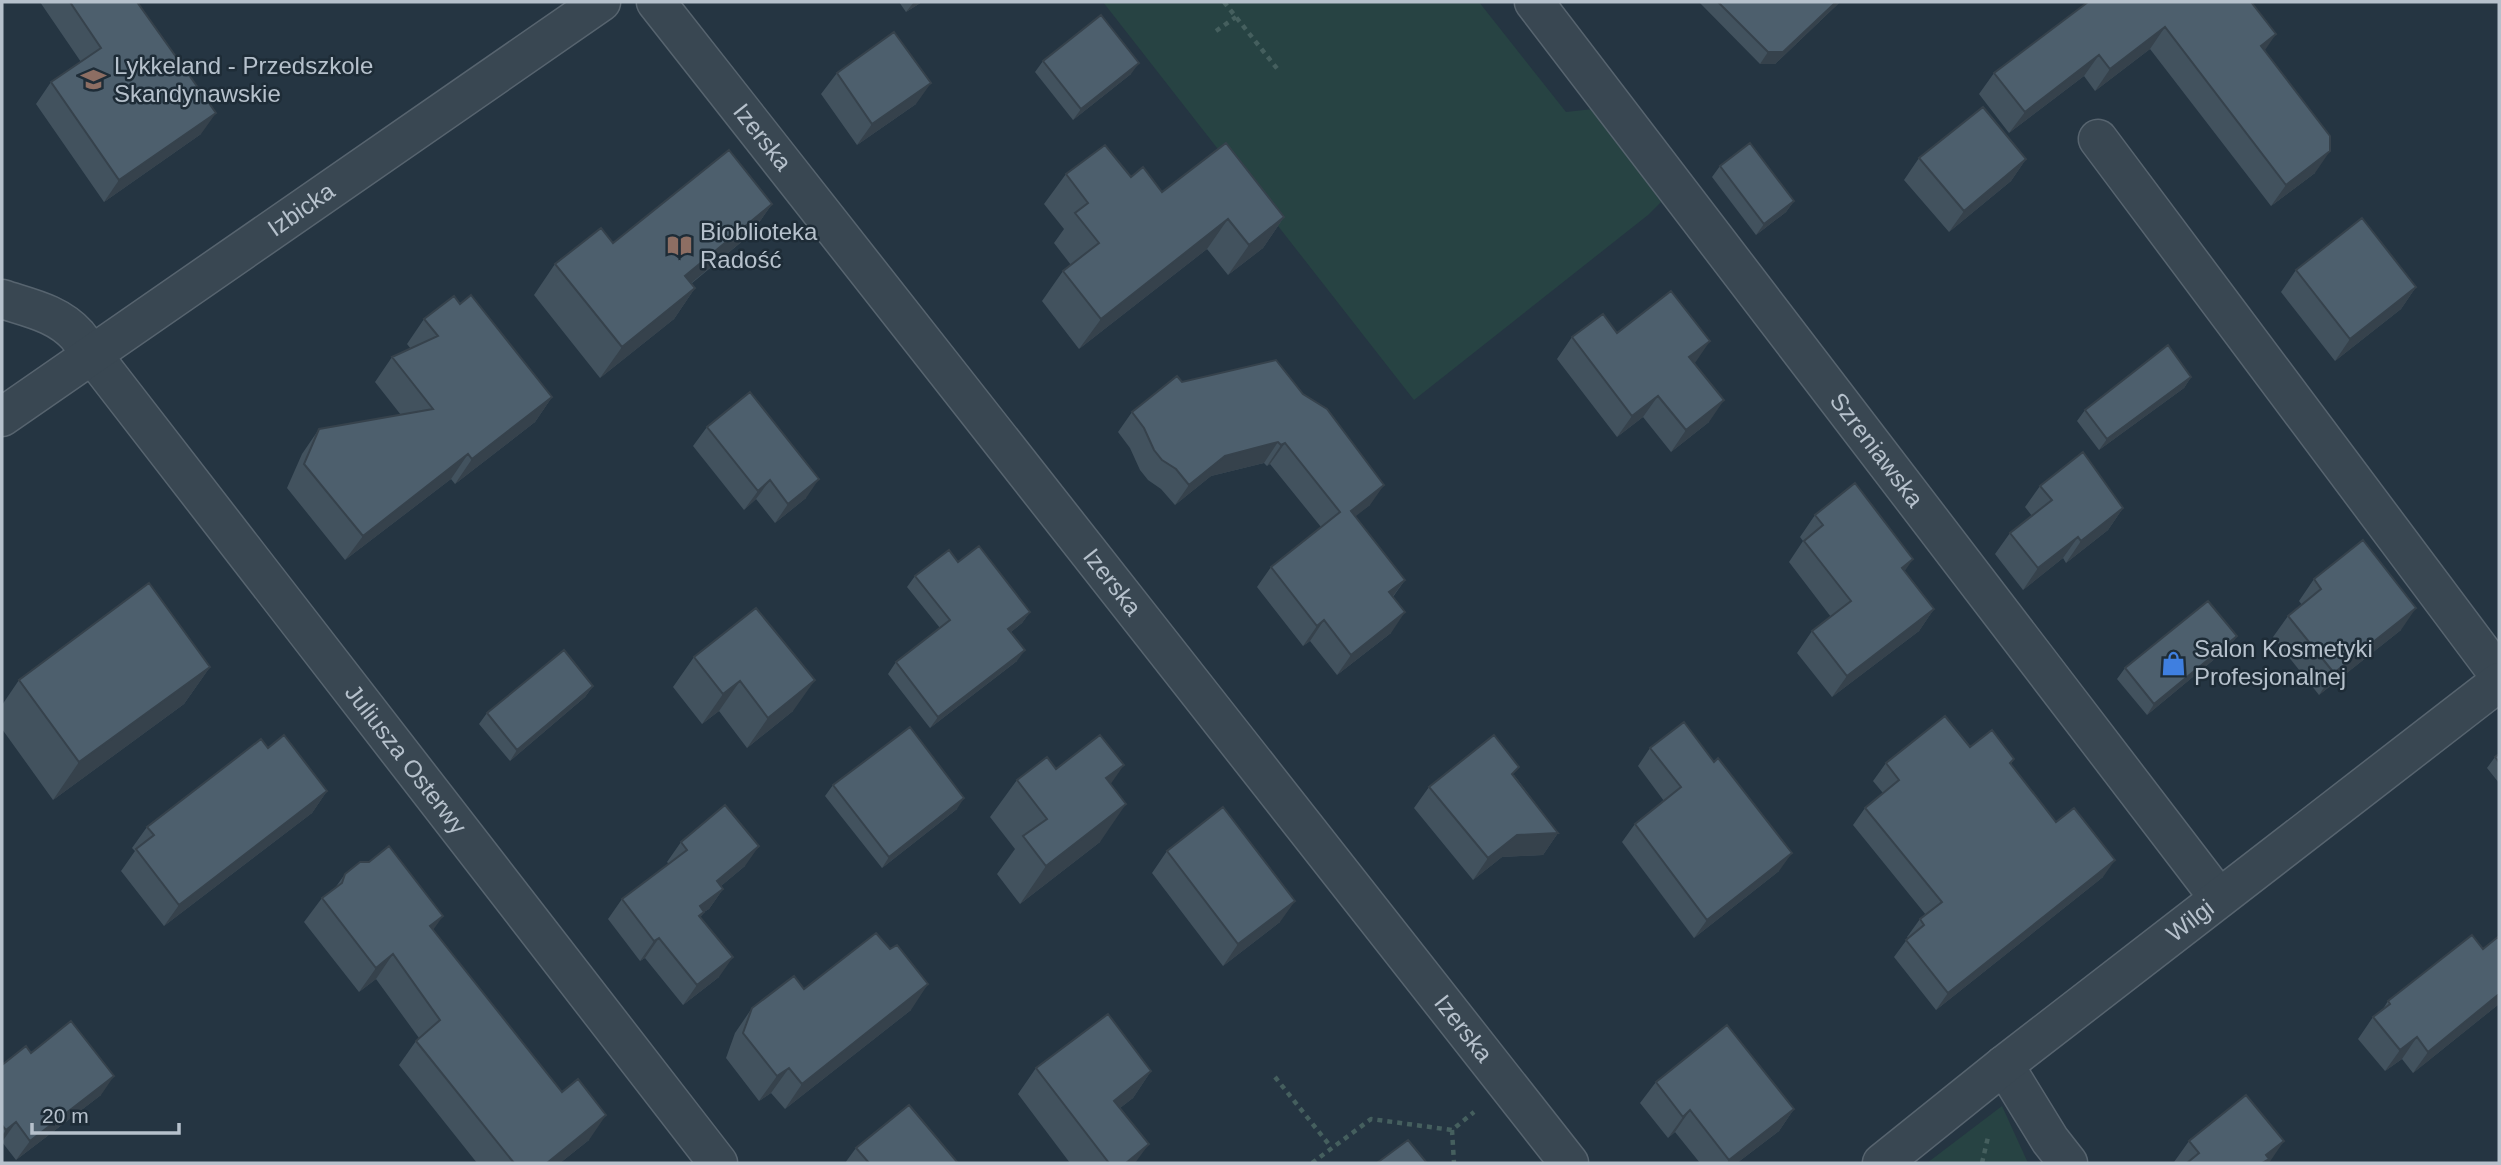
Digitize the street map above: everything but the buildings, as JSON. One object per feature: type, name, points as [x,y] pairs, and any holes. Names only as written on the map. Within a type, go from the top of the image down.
[{"type":"street","name":"Izbicka","points":[[2,417],[601,2]]},
{"type":"street","name":"Izerska","points":[[656,2],[1569,1163]]},
{"type":"street","name":"Szreniawska","points":[[1534,2],[2219,898]]},
{"type":"street","points":[[2098,139],[2499,675]]},
{"type":"street","name":"Juliusza Osterwy","points":[[2,299],[61,321],[77,335],[718,1163]]},
{"type":"street","name":"Wilgi","points":[[1882,1163],[2004,1065],[2499,682]]},
{"type":"street","points":[[2004,1065],[2050,1140],[2068,1163]]},
{"type":"path","points":[[1224,2],[1279,71]]},
{"type":"path","points":[[1216,31],[1236,16]]},
{"type":"path","points":[[1275,1077],[1331,1147]]},
{"type":"path","points":[[1312,1163],[1371,1119],[1452,1130],[1480,1107]]},
{"type":"path","points":[[1452,1130],[1454,1163]]},
{"type":"green space","points":[[1103,2],[1479,2],[1566,112],[1593,109],[1661,202],[1414,400]]},
{"type":"green space","points":[[2002,1106],[2028,1163],[1927,1163]]},
{"type":"place","name":"Lykkeland - Przedszkole Skandynawskie","points":[[94,80]]},
{"type":"place","name":"Bioblioteka Radość","points":[[680,246]]},
{"type":"place","name":"Salon Kosmetyki Profesjonalnej","points":[[2174,663]]}]
